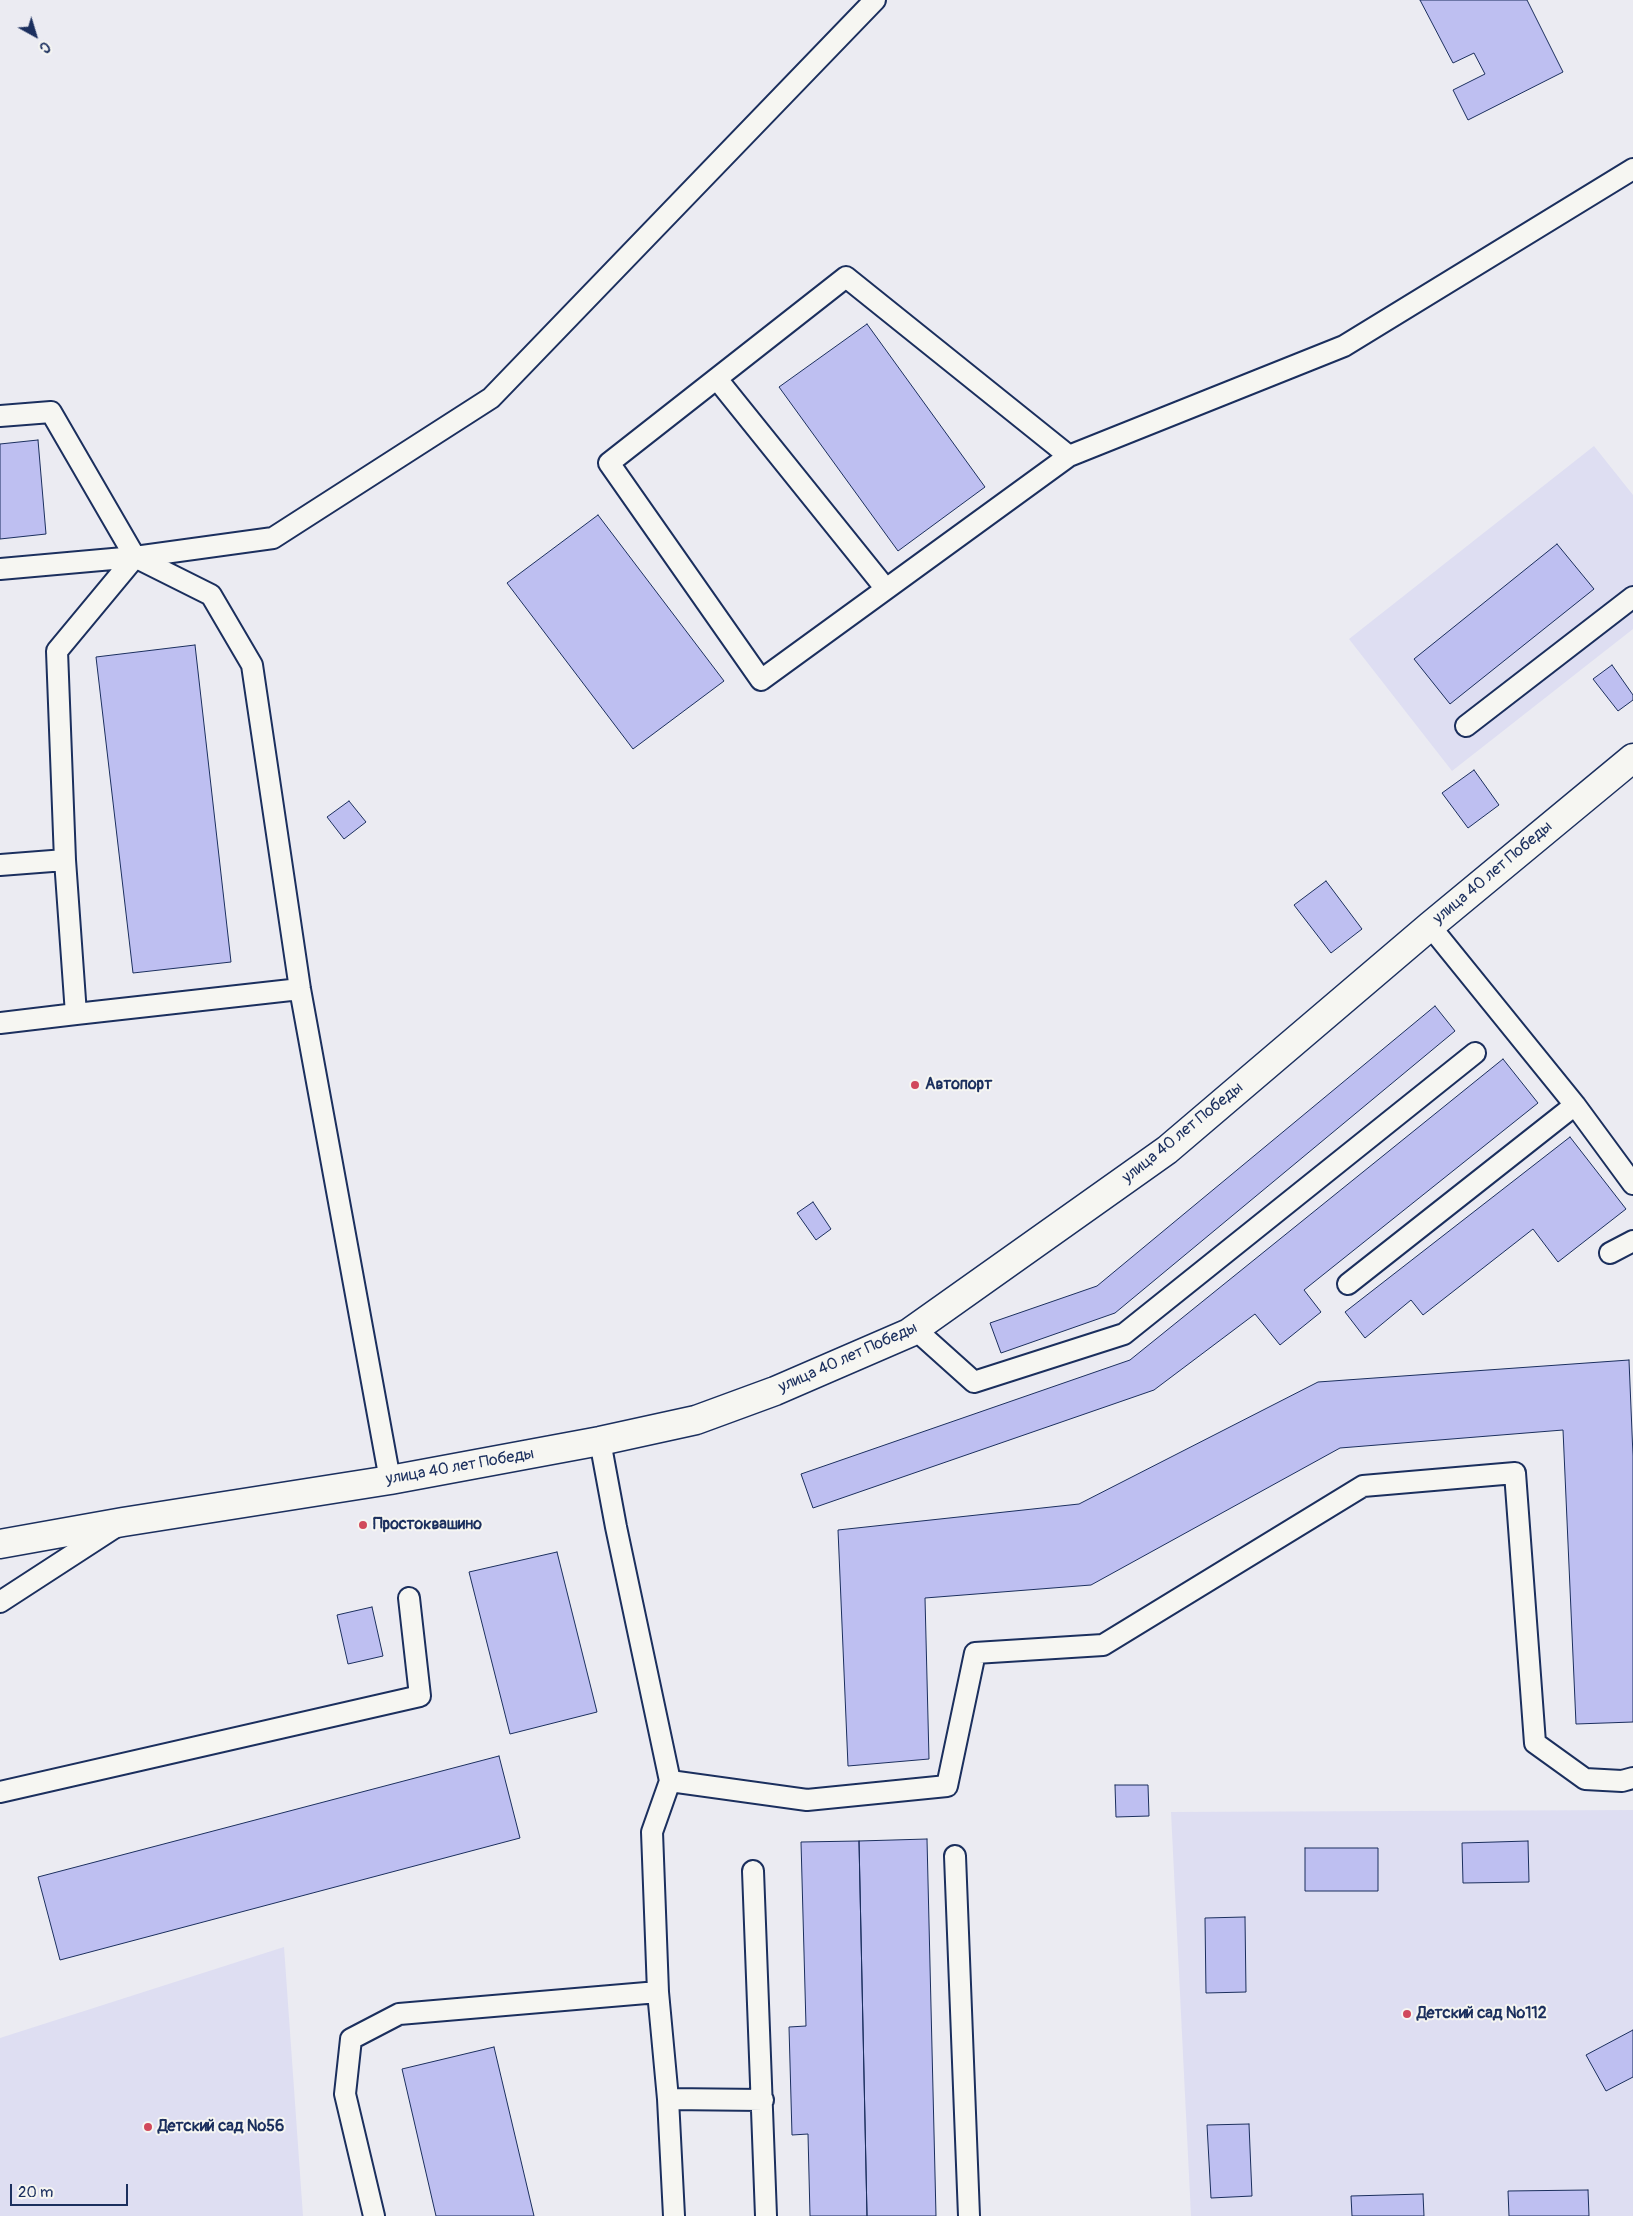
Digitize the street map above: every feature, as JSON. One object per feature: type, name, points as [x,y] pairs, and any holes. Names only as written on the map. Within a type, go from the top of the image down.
[{"type":"street","name":"улица 40 лет Победы","points":[[0,1544],[123,1522],[390,1480],[600,1441],[696,1420],[775,1390],[916,1330],[1167,1150],[1430,926],[1633,758]]},
{"type":"lane","points":[[0,570],[135,557],[273,538],[491,398],[875,0]]},
{"type":"lane","points":[[1068,456],[846,277],[608,463],[761,680],[1068,456],[1344,346],[1633,169]]},
{"type":"lane","points":[[717,378],[886,589]]},
{"type":"lane","points":[[0,416],[51,412],[135,557],[211,595],[252,665],[300,989],[390,1480]]},
{"type":"lane","points":[[76,1014],[65,860],[57,651],[135,557]]},
{"type":"lane","points":[[1466,726],[1633,597]]},
{"type":"lane","points":[[0,865],[65,860]]},
{"type":"lane","points":[[1430,926],[1575,1105],[1633,1184]]},
{"type":"lane","points":[[0,1023],[300,989]]},
{"type":"lane","points":[[916,1330],[974,1382],[1124,1334],[1475,1053]]},
{"type":"lane","points":[[1348,1284],[1575,1105]]},
{"type":"lane","points":[[1610,1253],[1633,1241]]},
{"type":"lane","points":[[600,1441],[618,1537],[670,1781],[652,1832],[658,1992],[668,2099],[674,2216]]},
{"type":"lane","points":[[670,1781],[807,1800],[947,1786],[976,1653],[1102,1645],[1362,1486],[1515,1473],[1535,1743],[1585,1779],[1622,1781],[1633,1778]]},
{"type":"lane","points":[[0,1602],[123,1522]]},
{"type":"lane","points":[[0,1792],[420,1696],[409,1598]]},
{"type":"lane","points":[[955,1856],[969,2216]]},
{"type":"lane","points":[[753,1871],[766,2216]]},
{"type":"lane","points":[[374,2216],[345,2094],[351,2039],[399,2014],[658,1992]]},
{"type":"lane","points":[[668,2099],[763,2100]]},
{"type":"shaded area","points":[[1594,446],[1633,495],[1633,629],[1452,771],[1349,639]]},
{"type":"shaded area","name":"Детский сад №112","points":[[1633,1810],[1633,2216],[1191,2216],[1171,1812]]},
{"type":"shaded area","name":"Детский сад №56","points":[[284,1947],[303,2216],[0,2216],[0,2038]]},
{"type":"building","points":[[1420,0],[1527,0],[1563,72],[1468,120],[1453,90],[1485,74],[1474,53],[1453,63]]},
{"type":"building","points":[[867,324],[985,487],[898,551],[779,387]]},
{"type":"building","points":[[38,440],[46,534],[0,539],[0,444]]},
{"type":"building","points":[[598,515],[724,681],[633,749],[507,583]]},
{"type":"building","points":[[1557,544],[1594,589],[1450,704],[1414,659]]},
{"type":"building","points":[[195,645],[231,962],[133,973],[96,657]]},
{"type":"building","points":[[1612,665],[1633,695],[1633,700],[1618,711],[1593,679]]},
{"type":"building","points":[[1474,770],[1499,805],[1468,828],[1442,793]]},
{"type":"building","points":[[349,801],[366,822],[344,839],[327,817]]},
{"type":"building","points":[[1326,881],[1362,929],[1331,953],[1294,905]]},
{"type":"building","points":[[1435,1006],[1455,1031],[1115,1313],[1001,1353],[990,1323],[1097,1286]]},
{"type":"building","points":[[1503,1059],[1538,1103],[1304,1290],[1321,1312],[1280,1345],[1255,1314],[1154,1390],[813,1508],[801,1474],[1130,1360]]},
{"type":"building","points":[[1570,1137],[1626,1209],[1558,1262],[1533,1229],[1423,1315],[1411,1300],[1365,1338],[1345,1312]]},
{"type":"building","points":[[813,1202],[831,1229],[816,1240],[797,1213]]},
{"type":"building","points":[[1629,1360],[1633,1456],[1633,1722],[1576,1724],[1563,1430],[1340,1448],[1091,1585],[925,1598],[929,1759],[848,1766],[838,1530],[1079,1504],[1318,1382]]},
{"type":"building","points":[[557,1552],[597,1712],[510,1734],[469,1572]]},
{"type":"building","points":[[372,1607],[383,1656],[348,1664],[337,1615]]},
{"type":"building","points":[[499,1756],[520,1838],[60,1960],[38,1877]]},
{"type":"building","points":[[1115,1785],[1148,1785],[1149,1816],[1116,1817]]},
{"type":"building","points":[[927,1839],[936,2216],[867,2216],[859,1841]]},
{"type":"building","points":[[859,1841],[867,2216],[810,2216],[808,2134],[792,2135],[789,2027],[806,2026],[801,1842]]},
{"type":"building","points":[[1528,1841],[1529,1882],[1463,1883],[1462,1843]]},
{"type":"building","points":[[1305,1848],[1378,1848],[1378,1891],[1305,1891]]},
{"type":"building","points":[[1245,1917],[1246,1992],[1206,1993],[1205,1918]]},
{"type":"building","points":[[1633,2030],[1633,2077],[1606,2091],[1586,2055]]},
{"type":"building","points":[[494,2047],[534,2216],[436,2216],[402,2069]]},
{"type":"building","points":[[1249,2124],[1252,2196],[1211,2198],[1207,2125]]},
{"type":"building","points":[[1588,2190],[1589,2216],[1509,2216],[1508,2191]]},
{"type":"building","points":[[1423,2194],[1424,2216],[1352,2216],[1351,2196]]},
{"type":"place","name":"Автопорт","points":[[915,1085]]},
{"type":"place","name":"Простоквашино","points":[[363,1525]]},
{"type":"place","name":"Детский сад №112","points":[[1407,2014]]},
{"type":"place","name":"Детский сад №56","points":[[148,2127]]}]
